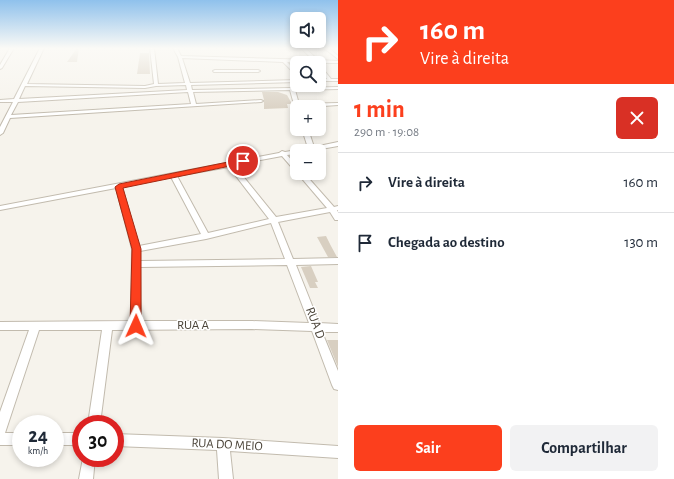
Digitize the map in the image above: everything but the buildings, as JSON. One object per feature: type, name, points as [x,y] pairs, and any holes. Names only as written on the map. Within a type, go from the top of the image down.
[{"type":"street","points":[[0,133],[31,70]]},
{"type":"street","points":[[154,70],[156,85]]},
{"type":"street","points":[[183,70],[194,105]]},
{"type":"street","points":[[219,83],[215,71],[258,71],[265,82]]},
{"type":"street","points":[[326,74],[330,80]]},
{"type":"street","points":[[326,80],[338,80]]},
{"type":"street","points":[[24,85],[145,87],[156,85],[290,81]]},
{"type":"street","points":[[326,88],[338,88]]},
{"type":"street","points":[[261,89],[262,108]]},
{"type":"street","points":[[0,101],[290,89]]},
{"type":"street","points":[[8,117],[261,101]]},
{"type":"street","points":[[326,105],[338,104]]},
{"type":"street","points":[[326,146],[338,144]]},
{"type":"street","points":[[0,208],[119,187],[290,152]]},
{"type":"street","points":[[282,154],[290,163]]},
{"type":"street","name":"RUA D","points":[[230,164],[274,220],[338,385]]},
{"type":"street","points":[[174,176],[206,236]]},
{"type":"street","points":[[307,180],[335,208],[338,218]]},
{"type":"street","points":[[119,187],[136,249],[136,326]]},
{"type":"street","points":[[136,249],[206,236],[274,220],[335,208]]},
{"type":"street","points":[[137,264],[338,262]]},
{"type":"street","points":[[95,415],[108,325]]},
{"type":"street","name":"RUA A","points":[[0,326],[252,325],[338,328]]},
{"type":"street","points":[[0,430],[35,326]]},
{"type":"street","points":[[0,439],[12,439]]},
{"type":"street","name":"RUA DO MEIO","points":[[124,440],[223,444],[338,452]]},
{"type":"street","points":[[223,444],[226,479]]},
{"type":"street","points":[[86,479],[88,467]]},
{"type":"route","points":[[136,326],[136,249],[119,187],[243,161]]}]
